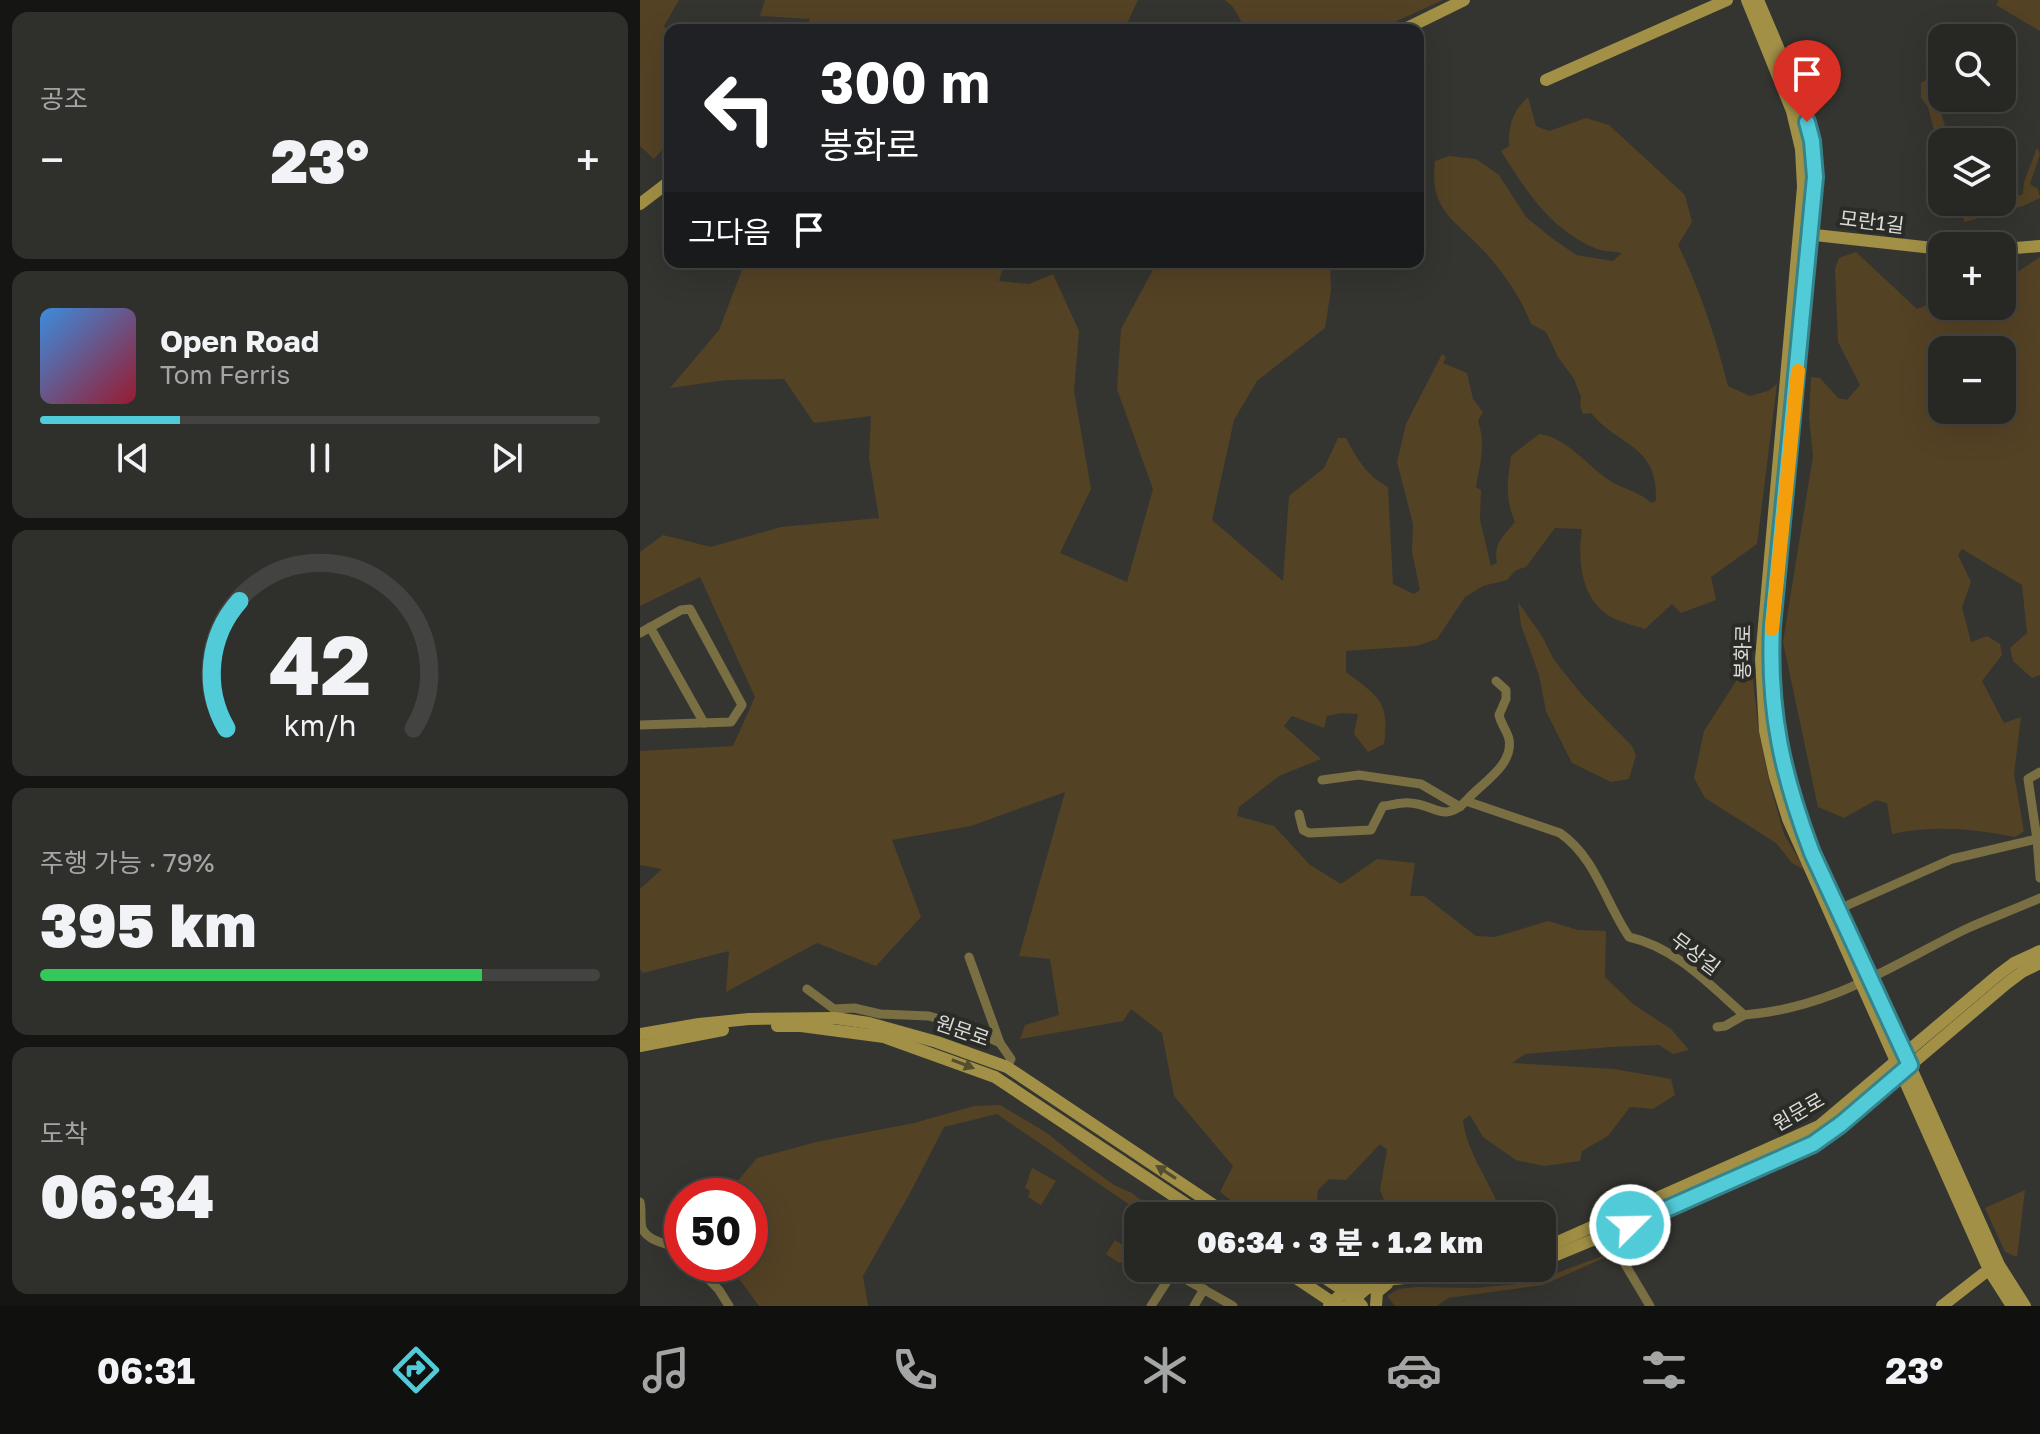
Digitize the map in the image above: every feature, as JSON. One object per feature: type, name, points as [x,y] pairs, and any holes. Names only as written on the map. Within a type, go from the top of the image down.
[{"type":"street","points":[[1415,24],[1464,0]]},
{"type":"street","points":[[1546,80],[1727,0]]},
{"type":"street","name":"봉화로","points":[[1747,0],[1792,111],[1801,149],[1805,234],[1771,661],[1774,713],[1787,781],[1812,853],[1839,909],[1866,982]]},
{"type":"street","name":"봉화로","points":[[1758,0],[1802,104],[1812,141],[1815,177],[1805,234],[1764,604],[1762,699],[1775,777],[1788,819],[1866,982],[2012,1306]]},
{"type":"street","points":[[640,204],[664,186]]},
{"type":"street","name":"모란1길","points":[[1805,234],[1928,247]]},
{"type":"street","points":[[2016,248],[2040,246]]},
{"type":"street","points":[[640,725],[704,723],[731,722],[742,705],[690,609],[681,610],[645,630],[704,723]]},
{"type":"street","points":[[1463,804],[1505,760],[1509,740],[1499,715],[1506,699],[1506,690],[1496,681]]},
{"type":"street","points":[[2040,772],[2028,779],[2040,878]]},
{"type":"street","name":"무상길","points":[[1322,780],[1359,775],[1421,784],[1463,804],[1560,833],[1572,842],[1606,892],[1629,937],[1661,948],[1702,978],[1744,1015]]},
{"type":"street","name":"무상길","points":[[1299,814],[1303,830],[1309,833],[1371,830],[1383,806],[1413,803],[1446,813],[1463,804]]},
{"type":"street","points":[[1839,909],[1952,859],[2037,839]]},
{"type":"street","points":[[1717,1027],[1744,1015],[1792,1007],[1866,982],[1967,929],[2040,898]]},
{"type":"street","name":"원문로","points":[[1556,1245],[1605,1229],[1813,1144],[1841,1124],[1902,1063],[2014,963],[2040,951]]},
{"type":"street","points":[[969,957],[1000,1043],[1011,1059],[1007,1067]]},
{"type":"street","name":"원문로","points":[[1902,1063],[2022,972],[2040,963]]},
{"type":"street","points":[[807,989],[835,1014],[854,1008],[880,1014],[929,1016],[963,1026],[1000,1043]]},
{"type":"street","name":"원문로","points":[[640,1034],[699,1024],[835,1014],[902,1031],[1007,1067],[1209,1202]]},
{"type":"street","name":"원문로","points":[[640,1046],[710,1031],[755,1027],[801,1026],[891,1039],[995,1077],[1183,1202]]},
{"type":"street","points":[[640,1202],[640,1226],[648,1236],[664,1242]]},
{"type":"street","points":[[1605,1229],[1650,1306]]},
{"type":"street","name":"원문로","points":[[1556,1254],[1605,1229]]},
{"type":"street","points":[[1942,1306],[1994,1268]]},
{"type":"street","name":"봉화로","points":[[1994,1268],[2025,1306]]},
{"type":"street","points":[[1151,1306],[1173,1272],[1233,1306]]},
{"type":"street","points":[[711,1282],[729,1306]]},
{"type":"street","points":[[1301,1282],[1333,1305],[1352,1300],[1381,1282]]},
{"type":"street","points":[[1328,1282],[1352,1300]]},
{"type":"street","points":[[1376,1306],[1377,1292],[1389,1282]]},
{"type":"street","points":[[1194,1306],[1204,1289]]},
{"type":"shaded area","points":[[640,0],[679,0],[664,24],[664,148],[654,159],[640,146]]},
{"type":"shaded area","points":[[765,0],[1138,0],[1127,24],[809,24],[810,19],[760,16]]},
{"type":"shaded area","points":[[1225,0],[1443,0],[1390,24],[1243,24]]},
{"type":"shaded area","points":[[1999,0],[2040,0],[2040,31],[1996,5]]},
{"type":"shaded area","points":[[1928,79],[1928,107],[1921,98],[1921,83]]},
{"type":"shaded area","points":[[1528,97],[1536,126],[1549,131],[1586,118],[1609,125],[1685,195],[1692,222],[1678,245],[1707,314],[1728,386],[1750,396],[1768,391],[1777,384],[1757,544],[1711,577],[1716,600],[1681,613],[1672,604],[1645,629],[1615,619],[1595,603],[1588,592],[1581,567],[1582,529],[1555,528],[1526,567],[1516,570],[1507,580],[1483,586],[1465,597],[1437,639],[1416,646],[1346,651],[1346,672],[1374,694],[1383,708],[1384,744],[1368,752],[1354,734],[1358,714],[1327,716],[1324,728],[1292,716],[1284,726],[1321,759],[1279,776],[1239,807],[1237,816],[1274,826],[1310,865],[1341,884],[1377,859],[1415,863],[1410,896],[1424,896],[1476,936],[1495,937],[1548,921],[1578,930],[1606,931],[1605,977],[1633,1004],[1671,1029],[1689,1050],[1673,1054],[1659,1045],[1611,1047],[1525,1054],[1512,1063],[1614,1069],[1671,1079],[1675,1095],[1653,1109],[1630,1107],[1608,1136],[1582,1151],[1580,1161],[1544,1166],[1516,1160],[1483,1137],[1470,1115],[1463,1120],[1465,1133],[1496,1202],[1385,1202],[1380,1190],[1387,1150],[1380,1144],[1346,1180],[1329,1179],[1318,1190],[1317,1202],[1233,1202],[1220,1192],[1233,1166],[1174,1096],[1162,1033],[1131,1009],[1123,1021],[1020,1039],[1025,1025],[1059,1015],[1050,959],[1019,956],[1065,792],[971,826],[892,840],[921,917],[876,966],[817,943],[726,992],[729,951],[643,973],[640,969],[640,889],[662,869],[640,865],[640,751],[733,746],[755,697],[700,577],[640,606],[640,552],[663,535],[711,547],[781,527],[879,518],[869,458],[871,416],[814,423],[784,379],[726,380],[670,388],[719,330],[743,268],[1003,268],[999,281],[1029,284],[1053,274],[1079,331],[1074,391],[1091,489],[1060,553],[1127,582],[1153,489],[1117,389],[1121,329],[1154,268],[1330,268],[1331,289],[1325,328],[1257,381],[1234,420],[1212,520],[1283,581],[1289,496],[1324,468],[1338,438],[1346,438],[1363,466],[1388,487],[1393,584],[1414,594],[1420,590],[1412,552],[1413,524],[1397,462],[1406,424],[1442,354],[1446,357],[1443,363],[1467,373],[1473,399],[1483,412],[1478,421],[1482,446],[1476,487],[1481,490],[1480,520],[1491,566],[1497,563],[1500,540],[1515,522],[1508,490],[1511,456],[1539,434],[1560,441],[1612,482],[1651,503],[1656,501],[1651,468],[1644,458],[1591,413],[1583,414],[1574,379],[1558,357],[1546,332],[1531,324],[1504,276],[1440,203],[1434,178],[1435,161],[1449,156],[1476,159],[1499,175],[1526,217],[1576,255],[1613,261],[1622,253],[1597,249],[1580,241],[1541,208],[1501,151],[1509,146],[1512,119]]},
{"type":"shaded area","points":[[1929,112],[1941,112],[1946,128],[1933,128]]},
{"type":"shaded area","points":[[2037,148],[2040,154],[2030,184],[2038,189],[2040,198],[2016,208],[2016,197],[2023,194],[2024,182]]},
{"type":"shaded area","points":[[1963,216],[1986,216],[1964,222]]},
{"type":"shaded area","points":[[1856,252],[1917,309],[1928,305],[1928,320],[1997,322],[2016,320],[2016,273],[2040,257],[2040,675],[2032,678],[2013,661],[2010,648],[2027,633],[2022,585],[1962,549],[1958,555],[1971,582],[1962,607],[1971,642],[1987,636],[2000,644],[2002,655],[1982,681],[2004,723],[2021,717],[2014,774],[2024,831],[2015,837],[1954,829],[1892,834],[1887,803],[1876,800],[1844,818],[1818,807],[1783,642],[1813,456],[1809,417],[1811,377],[1820,378],[1838,398],[1847,400],[1860,385],[1838,342],[1835,269],[1839,258]]},
{"type":"shaded area","points":[[1518,602],[1542,636],[1554,660],[1583,696],[1632,746],[1636,755],[1629,779],[1611,782],[1572,763],[1546,711],[1539,675],[1521,625]]},
{"type":"shaded area","points":[[1749,661],[1770,785],[1784,834],[1805,870],[1792,863],[1776,843],[1705,798],[1694,778],[1704,731]]},
{"type":"shaded area","points":[[1000,1105],[1047,1133],[1114,1185],[1143,1202],[1126,1202],[997,1114],[944,1127],[863,1276],[868,1306],[759,1306],[741,1282],[768,1282],[768,1178],[740,1178],[757,1158],[816,1142],[914,1123],[974,1106]]},
{"type":"shaded area","points":[[1032,1168],[1056,1181],[1041,1205],[1028,1197],[1030,1191],[1025,1188]]},
{"type":"shaded area","points":[[2025,1190],[2017,1257],[2005,1252],[1985,1208]]},
{"type":"shaded area","points":[[1115,1240],[1124,1246],[1124,1264],[1119,1263],[1106,1254]]},
{"type":"shaded area","points":[[1605,1255],[1606,1257],[1556,1279],[1556,1273]]},
{"type":"shaded area","points":[[1550,1282],[1448,1298],[1437,1306],[1395,1306],[1387,1296],[1398,1289],[1417,1287],[1474,1288]]},
{"type":"slow traffic","points":[[1772,629],[1798,371]]},
{"type":"route","points":[[1630,1225],[1813,1144],[1827,1136],[1910,1065],[1812,853],[1787,781],[1772,699],[1772,626],[1815,177],[1807,122]]}]
